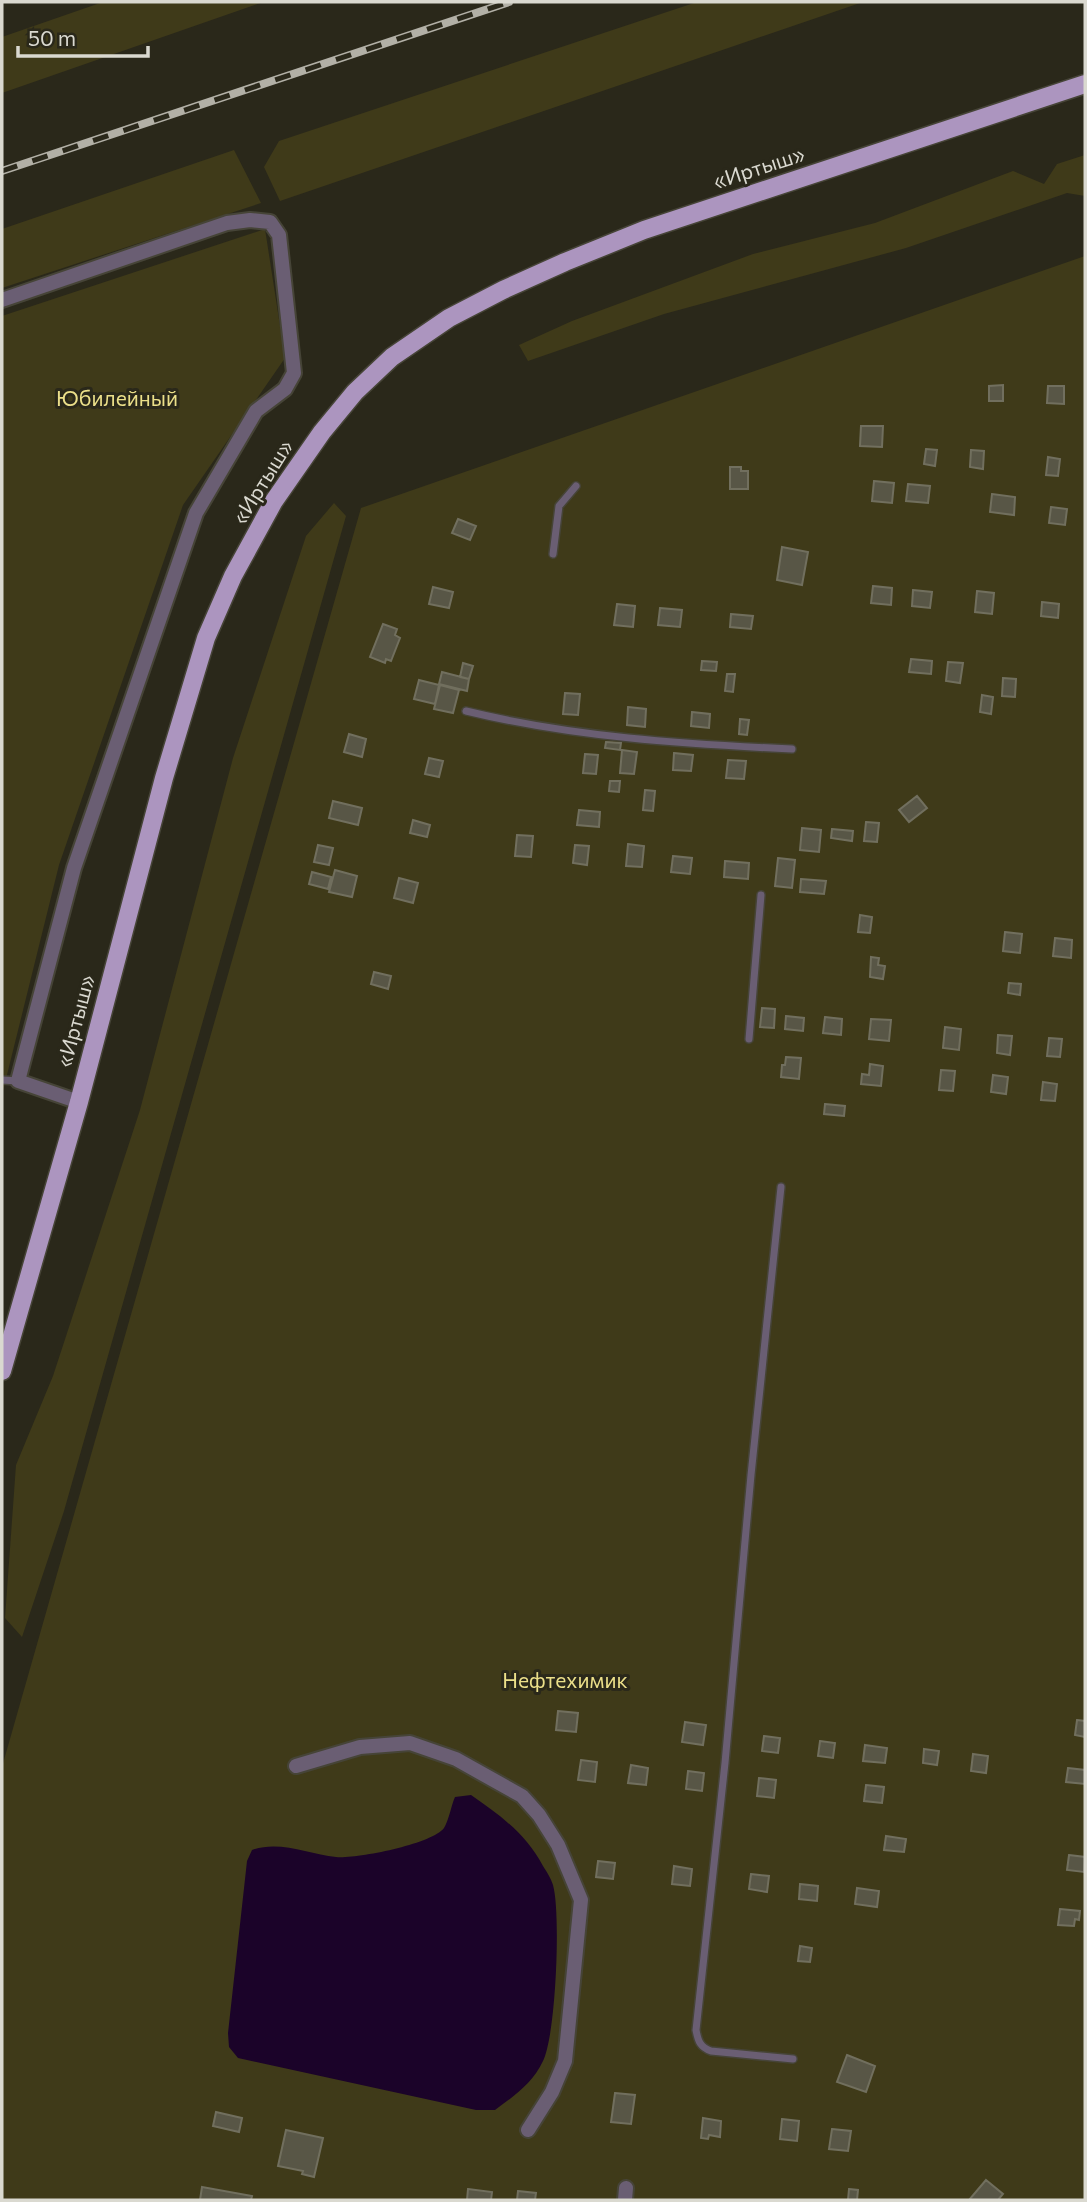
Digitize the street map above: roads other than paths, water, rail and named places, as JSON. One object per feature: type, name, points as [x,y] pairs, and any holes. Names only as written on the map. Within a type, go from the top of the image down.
[{"type":"main road","name":"«Иртыш»","points":[[2,1371],[79,1102],[164,778],[206,638],[233,576],[274,501],[322,432],[355,392],[392,357],[449,318],[565,262],[644,230],[1085,84]]},
{"type":"street","points":[[2,300],[227,223],[250,220],[270,222],[279,235],[294,373],[285,389],[256,411],[196,513],[74,868],[18,1081],[79,1102]]},
{"type":"street","points":[[296,1766],[360,1747],[410,1744],[456,1759],[522,1796],[539,1815],[558,1845],[581,1900],[565,2061],[552,2092],[528,2130]]},
{"type":"lane","points":[[553,554],[559,506],[576,486]]},
{"type":"lane","points":[[466,711],[510,722],[659,742],[792,749]]},
{"type":"lane","points":[[749,1039],[761,895]]},
{"type":"lane","points":[[2,1080],[18,1081]]},
{"type":"lane","points":[[781,1187],[696,2030],[704,2049],[793,2059]]},
{"type":"railway","points":[[2,171],[509,2]]},
{"type":"park label","name":"Юбилейный","points":[[117,399]]},
{"type":"park label","name":"Нефтехимик","points":[[565,1681]]}]
